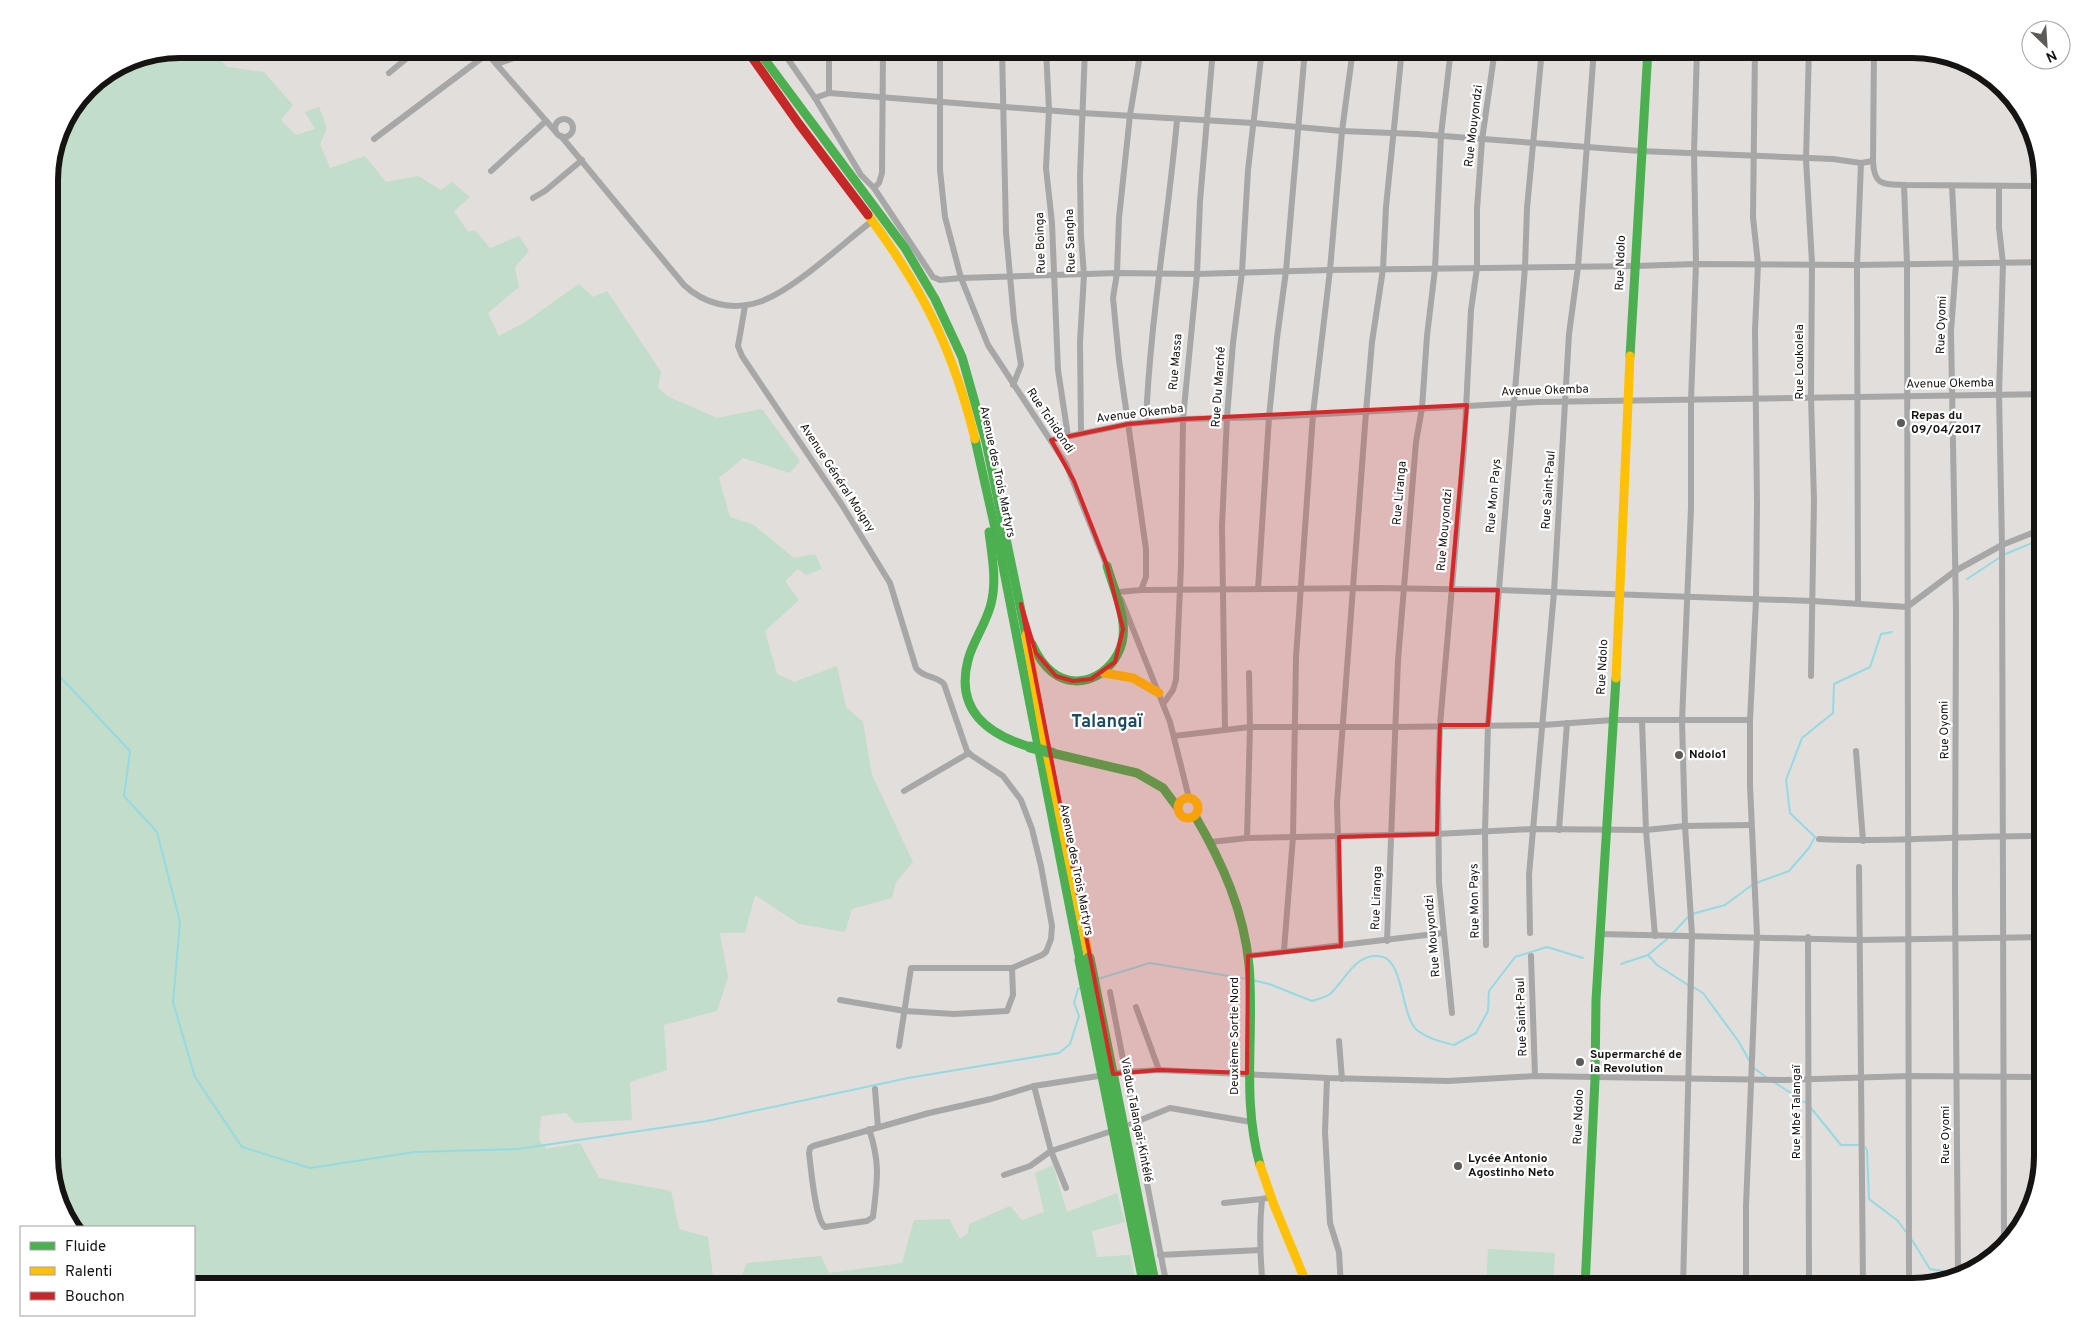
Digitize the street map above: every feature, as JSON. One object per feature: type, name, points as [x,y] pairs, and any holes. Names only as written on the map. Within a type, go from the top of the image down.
[{"type":"main road","points":[[751,58],[755,62]]},
{"type":"main road","name":"Avenue des Trois Martyrs","points":[[752,58],[790,113],[909,273],[945,340],[968,404],[1084,959]]},
{"type":"main road","name":"Avenue des Trois Martyrs","points":[[764,58],[905,248],[935,299],[958,349],[973,391],[1021,604],[1084,959]]},
{"type":"main road","points":[[772,58],[811,113],[819,134]]},
{"type":"main road","name":"Rue Ndolo","points":[[1585,1278],[1600,934],[1613,720],[1640,151],[1647,58]]},
{"type":"main road","points":[[984,485],[994,586],[989,611],[966,669],[966,690],[972,711],[985,727],[1001,739],[1137,774],[1163,788],[1178,808],[1179,814],[1184,818],[1195,816]]},
{"type":"main road","points":[[1021,604],[1036,653],[1048,671],[1056,676],[1073,681],[1091,679],[1104,673],[1115,662],[1123,636],[1122,622],[1107,566]]},
{"type":"main road","points":[[1104,673],[1128,675],[1147,684],[1161,699]]},
{"type":"main road","points":[[1178,808],[1181,801],[1189,798]]},
{"type":"main road","name":"Deuxième Sortie Nord","points":[[1189,798],[1194,800],[1198,806],[1195,816],[1211,842],[1237,906],[1250,972],[1247,1073],[1251,1122],[1266,1198],[1304,1278]]},
{"type":"main road","name":"Viaduc Talangaï-Kintélé","points":[[1084,959],[1143,1278]]},
{"type":"main road","name":"Viaduc Talangaï-Kintélé","points":[[1084,959],[1153,1278]]},
{"type":"street","points":[[389,73],[407,58]]},
{"type":"street","points":[[374,139],[476,58]]},
{"type":"street","points":[[491,58],[577,154],[694,294],[708,302],[724,306],[745,306],[760,302],[793,283],[872,221]]},
{"type":"street","points":[[497,64],[514,58]]},
{"type":"street","points":[[786,58],[815,98],[861,175],[874,188],[933,277],[940,280],[1116,273],[1196,274],[1696,264],[1812,263],[1857,265],[2034,262]]},
{"type":"street","points":[[829,58],[829,93]]},
{"type":"street","points":[[874,188],[879,182],[882,173],[883,58]]},
{"type":"street","name":"Rue Tchidondi","points":[[940,58],[940,170],[945,217],[961,278],[975,317],[988,344],[1013,385],[1051,440],[1074,481],[1161,699],[1174,736],[1189,798]]},
{"type":"street","points":[[1002,58],[1006,232],[1014,320],[1021,365],[1013,385]]},
{"type":"street","name":"Rue Boinga","points":[[1046,58],[1049,110],[1046,168],[1052,223],[1058,370],[1068,436]]},
{"type":"street","name":"Rue Sangha","points":[[1081,433],[1080,342],[1084,275],[1080,236],[1082,113],[1085,58]]},
{"type":"street","points":[[1140,58],[1130,116],[1113,298],[1115,327],[1147,561],[1146,577],[1141,590]]},
{"type":"street","name":"Rue Massa","points":[[1161,699],[1174,690],[1176,680],[1180,590],[1182,419],[1196,274],[1212,58]]},
{"type":"street","name":"Rue Du Marché","points":[[1225,729],[1222,526],[1227,418],[1242,272],[1243,234],[1253,123],[1261,58]]},
{"type":"street","points":[[1258,589],[1269,416],[1286,271],[1304,58]]},
{"type":"street","points":[[1284,950],[1293,837],[1296,657],[1313,414],[1330,270],[1342,132],[1352,58]]},
{"type":"street","points":[[1341,946],[1337,803],[1372,342],[1383,269],[1386,207],[1401,58]]},
{"type":"street","name":"Rue Liranga","points":[[1387,941],[1395,727],[1404,588],[1416,442],[1422,408],[1427,336],[1435,270],[1441,135],[1450,58]]},
{"type":"street","name":"Rue Mouyondzi","points":[[1452,1013],[1443,933],[1438,834],[1440,726],[1467,405],[1471,310],[1477,268],[1477,209],[1482,140],[1494,58]]},
{"type":"street","name":"Rue Mon Pays","points":[[1486,945],[1485,831],[1488,725],[1525,267],[1527,208],[1541,58]]},
{"type":"street","name":"Rue Saint-Paul","points":[[1530,933],[1530,875],[1533,829],[1554,592],[1569,334],[1578,267],[1593,58]]},
{"type":"street","points":[[1683,1278],[1692,935],[1685,826],[1682,720],[1691,508],[1691,401],[1696,264],[1694,153],[1697,58]]},
{"type":"street","points":[[1746,1278],[1746,1206],[1757,936],[1751,825],[1750,720],[1756,600],[1757,503],[1755,398],[1758,264],[1753,217],[1756,58]]},
{"type":"street","name":"Rue Loukolela","points":[[1809,58],[1806,159],[1812,263],[1810,397],[1814,500],[1811,676]]},
{"type":"street","points":[[1874,58],[1873,161],[1875,176],[1880,182],[1904,185],[2034,186]]},
{"type":"street","points":[[815,98],[829,93],[1177,120],[1253,123],[1342,132],[1441,135],[1482,140],[1640,151],[1861,163],[1873,161]]},
{"type":"street","points":[[556,131],[555,127],[559,121],[566,120],[572,124],[570,135],[577,154]]},
{"type":"street","points":[[1146,422],[1147,382],[1171,192],[1177,120]]},
{"type":"street","points":[[491,171],[546,121]]},
{"type":"street","points":[[561,136],[570,135]]},
{"type":"street","points":[[533,198],[546,191],[582,160]]},
{"type":"street","points":[[1858,603],[1856,397],[1857,265],[1861,163]]},
{"type":"street","points":[[1904,185],[1907,264],[1909,1278]]},
{"type":"street","name":"Rue Oyomi","points":[[1952,186],[1956,264],[1951,331],[1955,571],[1958,1269]]},
{"type":"street","points":[[1999,186],[1999,228],[2003,264],[1999,394],[2002,545],[2004,1236]]},
{"type":"street","name":"Avenue Général Moigny","points":[[745,306],[738,346],[742,356],[816,470],[837,498],[890,583],[916,668],[923,675],[938,679],[944,684],[969,753]]},
{"type":"street","name":"Avenue Okemba","points":[[1051,440],[1146,422],[1366,412],[1467,405],[2034,394]]},
{"type":"street","points":[[1118,592],[1141,590],[1404,588],[1619,593],[1858,603],[1907,607],[1955,571],[2002,545],[2034,532]]},
{"type":"street","points":[[1247,838],[1250,726],[1248,673]]},
{"type":"street","points":[[1174,736],[1250,726],[1395,727],[1542,724],[1613,720],[1750,720]]},
{"type":"street","points":[[1642,721],[1646,830],[1656,936]]},
{"type":"street","points":[[1560,830],[1567,723]]},
{"type":"street","points":[[1856,751],[1863,841]]},
{"type":"street","points":[[899,1046],[911,968],[1012,968],[1042,955],[1050,943],[1052,933],[1041,866],[1032,829],[1016,791],[1003,776],[969,753],[904,791]]},
{"type":"street","points":[[1211,842],[1247,838],[1438,834],[1533,829],[1646,830],[1685,826],[1751,825]]},
{"type":"street","points":[[1819,839],[1863,841],[2003,835],[2034,836]]},
{"type":"street","points":[[1859,867],[1863,1278]]},
{"type":"street","points":[[1248,956],[1284,950],[1341,946],[1443,933]]},
{"type":"street","points":[[1600,934],[1808,937],[1860,940],[2034,937]]},
{"type":"street","name":"Rue Mbé Talangaï","points":[[1808,937],[1809,1278]]},
{"type":"street","name":"Rue Saint-Paul","points":[[1531,956],[1535,1076]]},
{"type":"street","points":[[840,1000],[905,1011],[954,1014],[1007,1011],[1013,995],[1012,968]]},
{"type":"street","points":[[1110,992],[1165,1278]]},
{"type":"street","points":[[1136,1007],[1158,1070]]},
{"type":"street","points":[[1339,1041],[1342,1079]]},
{"type":"street","points":[[869,1129],[876,1150],[878,1172],[873,1217],[867,1221],[826,1227],[821,1222],[815,1196],[809,1153],[810,1148],[869,1129],[991,1099],[1034,1086],[1124,1072],[1158,1070],[1342,1079],[1448,1081],[1535,1076],[1595,1079],[1751,1080],[1862,1076],[2034,1077]]},
{"type":"street","points":[[1327,1078],[1325,1132],[1330,1223],[1339,1252],[1340,1278]]},
{"type":"street","points":[[1034,1086],[1052,1151],[1066,1188]]},
{"type":"street","points":[[875,1089],[878,1127]]},
{"type":"street","points":[[1004,1175],[1030,1166],[1052,1151],[1134,1123],[1170,1108],[1251,1122]]},
{"type":"street","points":[[1224,1203],[1266,1198],[1260,1250],[1262,1278]]},
{"type":"street","points":[[1160,1254],[1260,1250]]},
{"type":"highlighted area","points":[[1467,405],[1451,590],[1498,590],[1488,725],[1440,725],[1437,834],[1339,837],[1341,946],[1248,956],[1247,1073],[1159,1070],[1113,1074],[1021,604],[1036,653],[1056,676],[1073,681],[1091,679],[1115,662],[1123,629],[1107,566],[1074,481],[1051,440],[1128,424],[1183,419]]},
{"type":"green space","points":[[172,58],[219,58],[227,67],[264,72],[293,105],[281,120],[296,135],[315,129],[305,112],[319,107],[327,128],[320,144],[330,168],[365,156],[386,182],[418,176],[441,190],[452,182],[470,197],[454,211],[468,232],[475,230],[490,248],[519,236],[529,251],[515,267],[519,287],[488,313],[499,336],[525,322],[579,284],[593,297],[607,291],[661,372],[658,387],[667,396],[717,418],[762,409],[800,461],[790,473],[743,458],[719,478],[730,517],[754,525],[794,558],[815,554],[822,569],[806,575],[798,569],[785,581],[799,600],[765,631],[777,674],[794,682],[837,666],[846,707],[863,722],[872,775],[913,862],[896,882],[892,898],[852,909],[845,932],[799,924],[755,895],[745,933],[720,933],[728,977],[717,1011],[664,1025],[667,1070],[630,1082],[632,1120],[575,1123],[566,1113],[541,1116],[539,1139],[546,1149],[580,1143],[599,1178],[671,1191],[679,1229],[708,1237],[713,1278],[195,1278],[195,1226],[80,1226],[67,1203],[60,1180],[58,1164],[58,172],[60,156],[67,133],[78,112],[93,93],[105,83],[133,67],[156,60]]},
{"type":"green space","points":[[1053,1165],[1067,1212],[1117,1193],[1125,1222],[1092,1231],[1097,1257],[1130,1255],[1135,1277],[741,1278],[747,1263],[821,1256],[829,1273],[902,1263],[914,1220],[949,1219],[960,1239],[968,1233],[969,1224],[1010,1206],[1022,1220],[1044,1212],[1035,1173]]},
{"type":"green space","points":[[1488,1249],[1555,1253],[1554,1278],[1486,1278]]},
{"type":"waterway","points":[[2003,555],[2034,542]]},
{"type":"waterway","points":[[1967,579],[1999,558]]},
{"type":"waterway","points":[[1756,883],[1789,871],[1809,848],[1815,837],[1790,813],[1786,780],[1802,738],[1833,713],[1834,684],[1870,667],[1881,634],[1892,632]]},
{"type":"waterway","points":[[58,675],[130,751],[124,796],[157,832],[180,922],[173,1002],[195,1077],[242,1147],[310,1168],[415,1152],[518,1149],[707,1121],[908,1078],[1059,1053],[1070,1044],[1079,1016],[1074,1003],[1080,988]]},
{"type":"waterway","points":[[1692,914],[1725,905],[1752,885]]},
{"type":"waterway","points":[[1672,934],[1688,917]]},
{"type":"waterway","points":[[1621,964],[1648,955],[1667,939]]},
{"type":"waterway","points":[[1252,980],[1269,984],[1312,1001],[1330,994],[1359,962],[1374,956],[1383,957],[1390,961],[1395,969],[1412,1024],[1418,1031],[1427,1036],[1454,1045],[1476,1033],[1488,1011],[1489,991],[1515,957],[1547,947],[1583,958]]},
{"type":"waterway","points":[[1648,955],[1657,965],[1688,985]]},
{"type":"waterway","points":[[1098,979],[1150,963],[1247,979]]},
{"type":"waterway","points":[[1693,987],[1703,993],[1739,1042],[1750,1062]]},
{"type":"waterway","points":[[1754,1068],[1766,1077]]},
{"type":"waterway","points":[[1774,1082],[1806,1103]]},
{"type":"waterway","points":[[1811,1108],[1841,1145],[1861,1145]]},
{"type":"waterway","points":[[1865,1147],[1867,1150],[1869,1199],[1898,1221],[1906,1232]]},
{"type":"waterway","points":[[1912,1240],[1930,1269],[1949,1272]]},
{"type":"traffic: fast","points":[[764,58],[905,248],[935,299],[962,357],[986,442],[1026,635]]},
{"type":"traffic: fast","points":[[1630,356],[1647,58]]},
{"type":"traffic: fast","points":[[975,439],[999,546],[1080,960]]},
{"type":"traffic: fast","points":[[989,532],[993,568],[993,595],[989,611],[968,660],[965,678],[966,693],[978,717],[988,727],[1014,742],[1030,747]]},
{"type":"traffic: fast","points":[[1032,644],[1045,666],[1063,678],[1075,681],[1086,680],[1097,676],[1106,669],[1120,649],[1123,637],[1121,610],[1107,566]]},
{"type":"traffic: fast","points":[[1585,1278],[1595,1079],[1596,1000],[1616,678]]},
{"type":"traffic: fast","points":[[1030,747],[1052,753]]},
{"type":"traffic: fast","points":[[1052,753],[1137,773],[1163,788],[1178,808]]},
{"type":"traffic: fast","points":[[1195,816],[1223,869],[1237,906],[1246,945],[1250,990],[1251,1115],[1260,1165]]},
{"type":"traffic: fast","points":[[1089,958],[1153,1278]]},
{"type":"traffic: fast","points":[[1080,960],[1143,1278]]},
{"type":"traffic: slow","points":[[868,215],[905,269],[934,321],[957,376],[975,439]]},
{"type":"traffic: slow","points":[[1616,678],[1630,356]]},
{"type":"traffic: slow","points":[[1026,635],[1044,738],[1089,958]]},
{"type":"traffic: slow","points":[[1104,673],[1133,678],[1159,693]]},
{"type":"traffic: slow","points":[[1188,798],[1195,801],[1198,808],[1195,815],[1188,818],[1181,815],[1178,808],[1181,801],[1188,798]]},
{"type":"traffic: slow","points":[[1260,1165],[1274,1205],[1304,1278]]},
{"type":"traffic: jam","points":[[752,58],[799,124],[868,215]]},
{"type":"place","name":"Repas du 09/04/2017","points":[[1901,423]]},
{"type":"place","name":"Ndolo1","points":[[1679,755]]},
{"type":"place","name":"Supermarché de la Revolution","points":[[1580,1062]]},
{"type":"place","name":"Lycée Antonio Agostinho Neto","points":[[1458,1166]]},
{"type":"district","name":"Talangaï","points":[[1107,722]]}]
